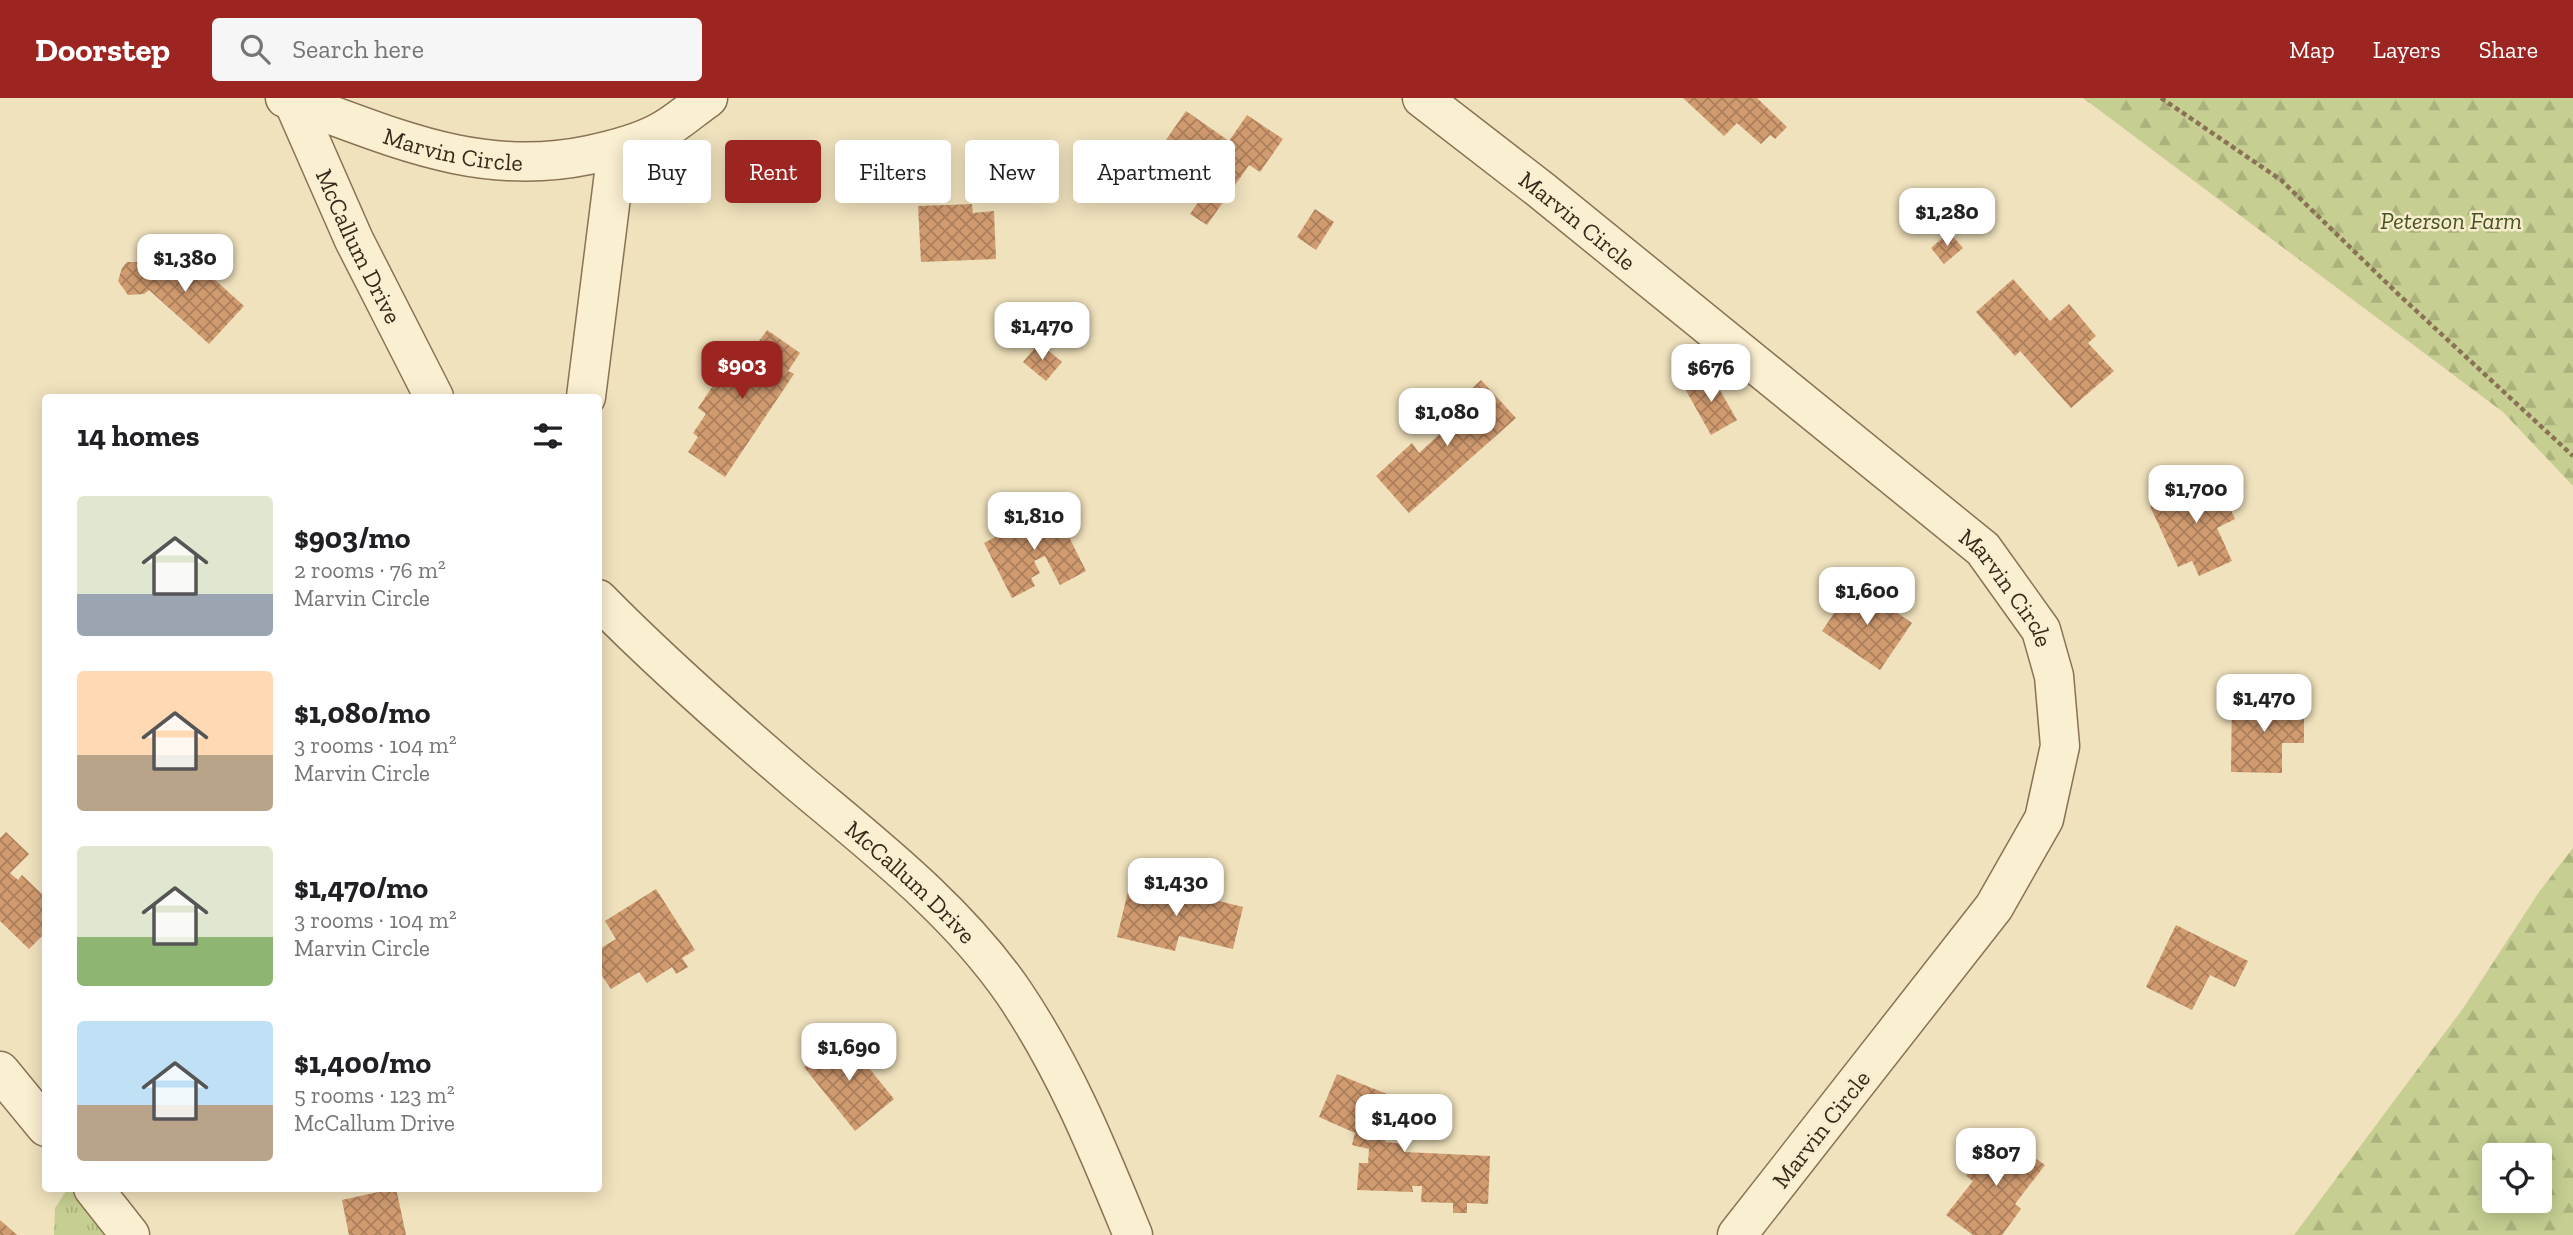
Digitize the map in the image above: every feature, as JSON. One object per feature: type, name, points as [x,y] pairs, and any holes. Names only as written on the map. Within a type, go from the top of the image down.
[{"type":"street","name":"Marvin Circle","points":[[289,100],[402,140],[462,157],[517,163],[574,158],[617,149],[659,132],[708,98]]},
{"type":"street","name":"Marvin Circle","points":[[1422,98],[1541,190],[1983,549],[2041,630],[2054,676],[2060,746],[2044,819],[1994,907],[1737,1235]]},
{"type":"street","name":"McCallum Drive","points":[[289,100],[354,240],[432,394]]},
{"type":"street","points":[[586,394],[617,149]]},
{"type":"street","name":"McCallum Drive","points":[[602,598],[666,666],[740,733],[907,874],[971,940],[1012,991],[1049,1048],[1082,1112],[1133,1235]]},
{"type":"street","points":[[0,1071],[42,1122]]},
{"type":"street","points":[[96,1192],[130,1235]]},
{"type":"path","points":[[2161,98],[2281,180],[2397,293],[2573,456]]},
{"type":"green space","name":"Peterson Farm","points":[[2083,98],[2573,98],[2573,486],[2503,412]]},
{"type":"green space","points":[[2573,848],[2573,1235],[2294,1235],[2464,1007],[2539,892]]},
{"type":"green space","points":[[65,1192],[79,1192],[114,1235],[54,1235],[55,1208]]},
{"type":"building","points":[[1683,98],[1757,98],[1787,127],[1775,139],[1770,135],[1761,144],[1737,123],[1724,136]]},
{"type":"building","points":[[1186,111],[1228,140],[1166,140]]},
{"type":"building","points":[[1247,115],[1283,139],[1260,172],[1249,165],[1235,185],[1235,140],[1230,140]]},
{"type":"building","points":[[1198,203],[1222,203],[1207,225],[1190,214]]},
{"type":"building","points":[[972,204],[973,213],[994,211],[996,259],[921,262],[918,206]]},
{"type":"building","points":[[1315,209],[1334,222],[1316,250],[1297,237]]},
{"type":"building","points":[[1949,232],[1963,248],[1944,264],[1931,248]]},
{"type":"building","points":[[177,253],[189,266],[194,261],[244,306],[209,344],[149,290],[144,294],[128,295],[118,281],[127,262],[142,262],[151,269],[150,276],[156,277]]},
{"type":"building","points":[[2013,279],[2050,321],[2069,304],[2096,336],[2088,343],[2114,371],[2071,408],[2020,351],[2015,356],[1976,312]]},
{"type":"building","points":[[767,330],[800,353],[788,371],[794,374],[725,477],[688,452],[698,437],[693,433],[706,414],[698,408],[743,341],[754,348]]},
{"type":"building","points":[[1039,343],[1062,362],[1046,381],[1023,362]]},
{"type":"building","points":[[1710,373],[1737,420],[1711,435],[1684,387]]},
{"type":"building","points":[[1481,380],[1516,418],[1409,513],[1376,476],[1412,443],[1419,453],[1455,420],[1447,411]]},
{"type":"building","points":[[2215,476],[2235,519],[2217,528],[2232,561],[2199,576],[2192,561],[2178,567],[2150,506]]},
{"type":"building","points":[[1054,507],[1086,571],[1060,585],[1045,556],[1034,561],[1040,573],[1031,578],[1035,586],[1012,598],[984,543]]},
{"type":"building","points":[[1854,584],[1912,623],[1880,670],[1822,631]]},
{"type":"building","points":[[2232,701],[2304,702],[2304,743],[2282,743],[2282,773],[2231,772]]},
{"type":"building","points":[[6,832],[29,854],[10,873],[18,880],[22,875],[42,894],[42,936],[29,949],[0,921],[0,838]]},
{"type":"building","points":[[1131,879],[1243,907],[1233,949],[1179,936],[1175,951],[1117,937]]},
{"type":"building","points":[[656,889],[695,950],[682,958],[688,967],[676,974],[672,967],[647,983],[639,972],[611,989],[602,976],[602,948],[616,939],[605,921]]},
{"type":"building","points":[[2176,925],[2248,961],[2235,987],[2210,975],[2192,1010],[2146,987]]},
{"type":"building","points":[[843,1036],[894,1099],[855,1131],[804,1067]]},
{"type":"building","points":[[1337,1074],[1387,1094],[1372,1131],[1386,1136],[1385,1142],[1405,1144],[1404,1152],[1490,1156],[1488,1204],[1467,1203],[1467,1213],[1453,1213],[1453,1203],[1421,1202],[1422,1186],[1412,1186],[1413,1192],[1357,1190],[1359,1163],[1368,1163],[1369,1149],[1352,1145],[1355,1133],[1319,1117]]},
{"type":"building","points":[[1999,1132],[2045,1165],[2015,1204],[2021,1209],[2002,1235],[1973,1235],[1946,1215],[1973,1181],[1966,1176]]},
{"type":"building","points":[[378,1192],[397,1192],[406,1235],[349,1235],[342,1200]]},
{"type":"building","points":[[0,1220],[17,1235],[0,1235]]}]
